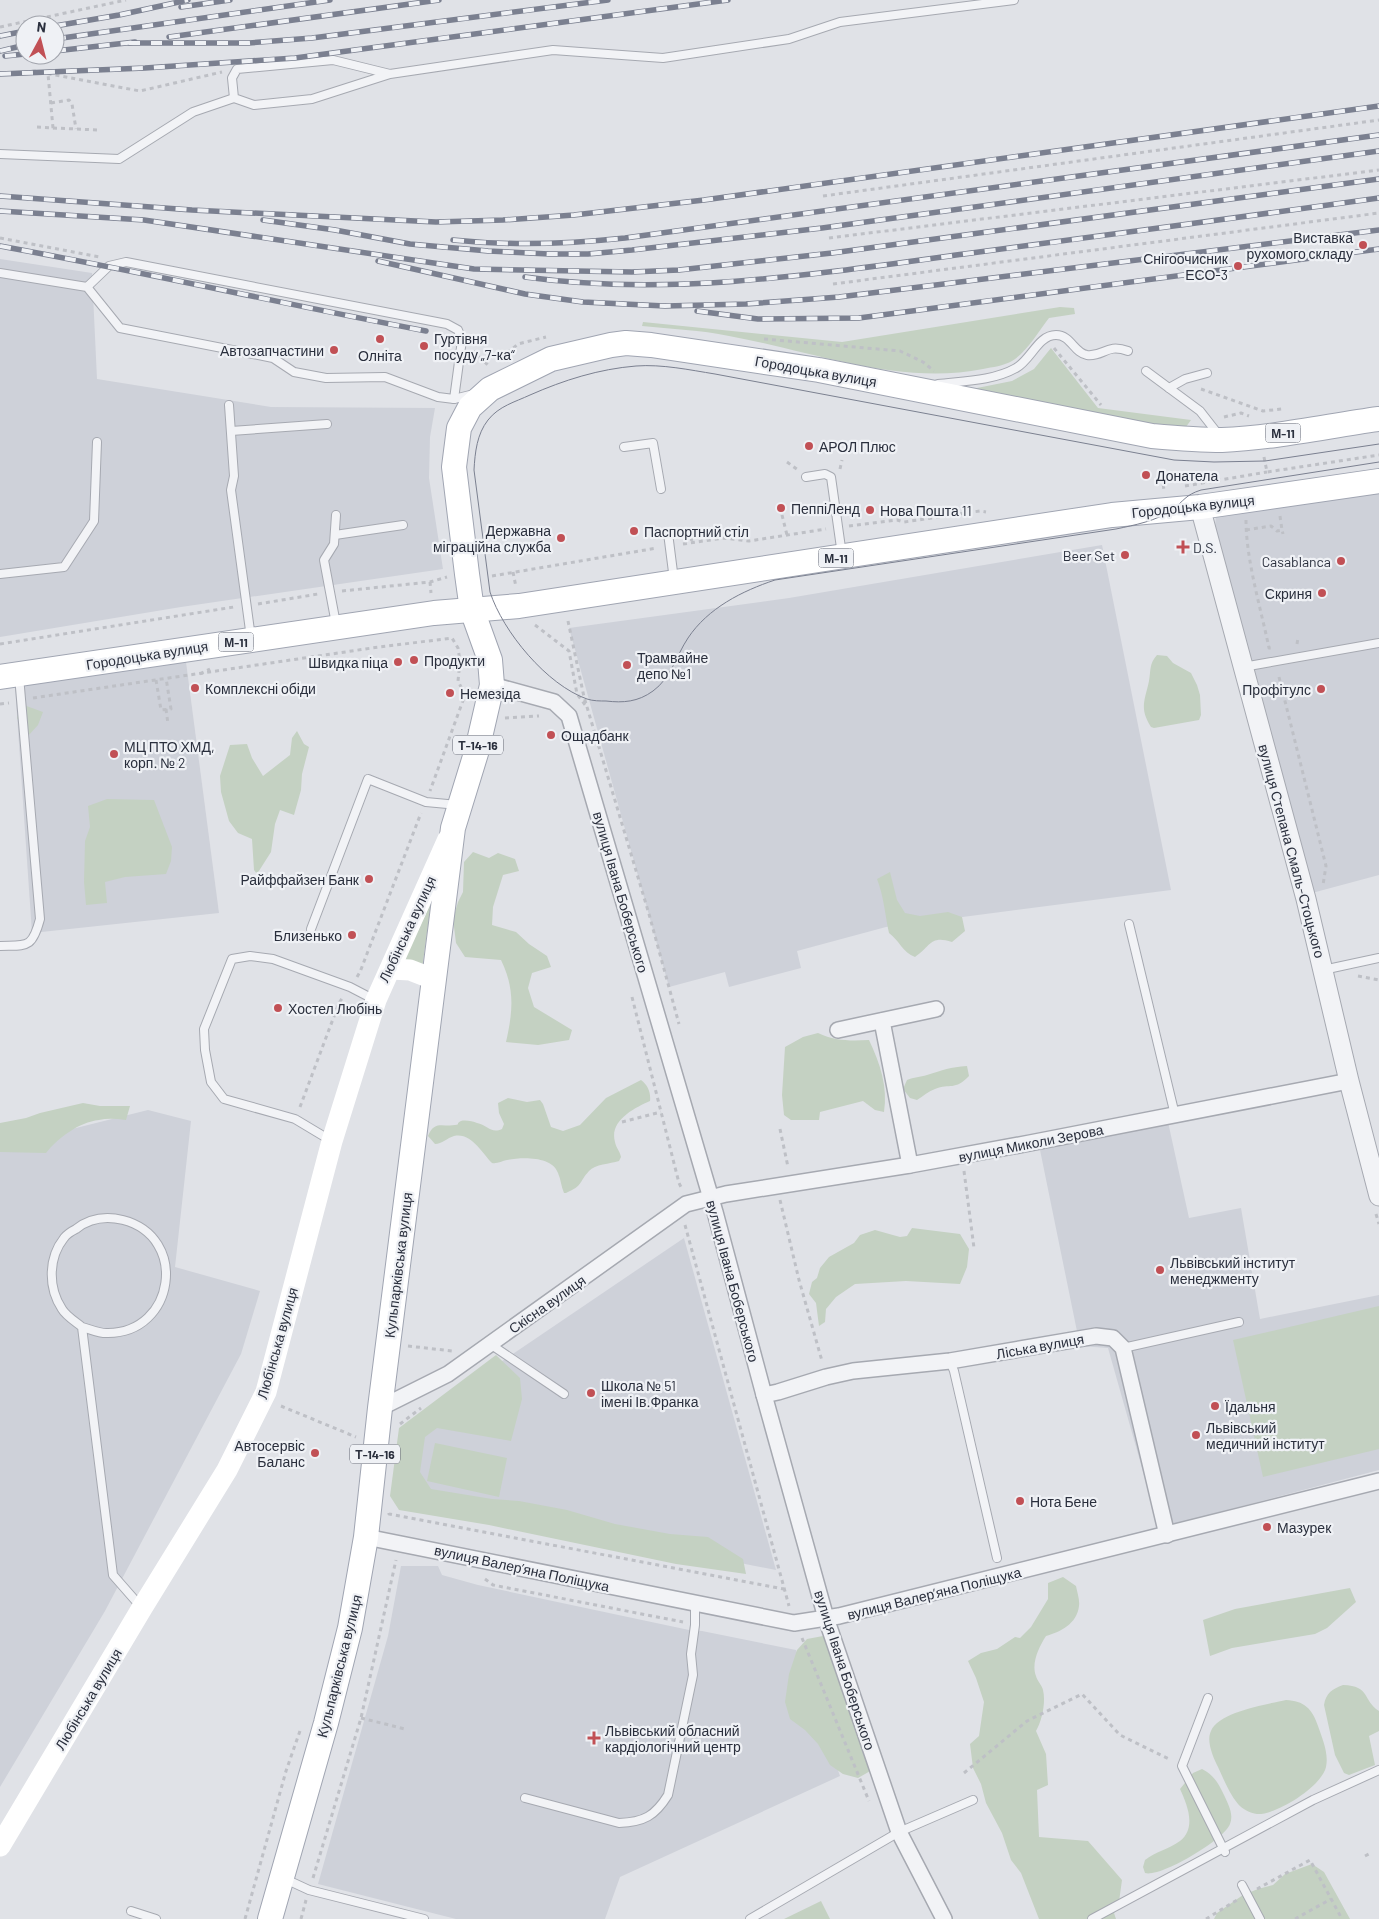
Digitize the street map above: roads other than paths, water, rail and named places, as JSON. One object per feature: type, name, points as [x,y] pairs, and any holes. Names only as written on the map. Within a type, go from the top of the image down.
[{"type":"main road","name":"Городоцька вулиця","points":[[472,610],[454,467],[459,428],[470,407],[490,379],[551,360],[611,345],[626,343],[651,345],[819,370],[1152,436],[1222,440],[1258,437],[1379,419]]},
{"type":"main road","name":"Городоцька вулиця","points":[[9,676],[336,627],[434,614],[519,606],[1112,515],[1200,507],[1379,481]]},
{"type":"main road","name":"Кульпарківська вулиця","points":[[270,1919],[326,1723],[350,1628],[366,1537],[380,1408],[453,828],[477,750],[492,685],[490,660],[472,610]]},
{"type":"main road","name":"Любінська вулиця","points":[[0,1846],[227,1470],[266,1392],[332,1141],[376,1000],[453,828]]},
{"type":"main road","points":[[391,969],[410,970],[433,979]]},
{"type":"street","name":"вулиця Степана Смаль-Стоцького","points":[[1200,507],[1306,899],[1349,1081],[1376,1170],[1379,1196]]},
{"type":"street","name":"вулиця Івана Боберського","points":[[492,685],[554,702],[569,716],[711,1197],[826,1618],[899,1832],[944,1919]]},
{"type":"street","points":[[838,1030],[936,1009]]},
{"type":"street","points":[[882,1021],[910,1165]]},
{"type":"street","name":"вулиця Миколи Зерова","points":[[711,1197],[910,1165],[1349,1081]]},
{"type":"street","name":"Скісна вулиця","points":[[380,1408],[448,1374],[686,1204],[711,1197]]},
{"type":"street","name":"Ліська вулиця","points":[[764,1394],[778,1392],[826,1377],[853,1371],[950,1361],[1096,1336],[1112,1338],[1123,1348]]},
{"type":"street","points":[[1123,1348],[1167,1535]]},
{"type":"street","name":"вулиця Валерʼяна Поліщука","points":[[366,1537],[695,1604],[794,1622],[840,1616],[1379,1482]]},
{"type":"lane","points":[[0,154],[119,159],[193,112],[234,98],[254,105],[312,99],[390,74],[553,50],[663,58],[789,39],[840,22],[1014,0]]},
{"type":"lane","points":[[234,98],[232,78],[237,69],[333,60],[390,74]]},
{"type":"lane","points":[[87,287],[108,266],[126,262],[447,324],[458,330],[462,340],[454,399]]},
{"type":"lane","points":[[0,273],[87,287],[120,328],[273,358],[294,372],[326,378],[386,377],[438,397],[454,399],[490,379]]},
{"type":"lane","points":[[911,388],[1002,376],[1018,367],[1046,337],[1055,335],[1064,336],[1080,352],[1088,355],[1098,354],[1110,348],[1120,348],[1128,351]]},
{"type":"lane","points":[[1146,371],[1200,411],[1222,440]]},
{"type":"lane","points":[[1169,388],[1185,379],[1207,373]]},
{"type":"lane","points":[[229,405],[234,476],[231,490],[251,640]]},
{"type":"lane","points":[[231,431],[327,424]]},
{"type":"lane","points":[[0,574],[64,568],[94,521],[97,442]]},
{"type":"lane","points":[[624,447],[653,443],[661,489]]},
{"type":"lane","points":[[806,477],[825,474],[831,477],[843,557]]},
{"type":"lane","points":[[336,514],[334,544],[324,560],[336,627]]},
{"type":"lane","points":[[335,535],[403,525]]},
{"type":"lane","points":[[668,533],[675,582]]},
{"type":"lane","points":[[1243,667],[1379,642]]},
{"type":"lane","points":[[0,946],[26,945],[36,936],[40,919],[9,676]]},
{"type":"lane","points":[[311,929],[368,779],[426,802],[460,805]]},
{"type":"lane","points":[[1129,924],[1175,1115]]},
{"type":"lane","points":[[332,1141],[295,1119],[224,1099],[211,1082],[205,1050],[204,1029],[232,959],[250,956],[273,959],[350,987],[376,1000]]},
{"type":"lane","points":[[1323,970],[1379,958]]},
{"type":"lane","points":[[82,1327],[107,1334],[133,1328],[153,1313],[165,1290],[166,1264],[156,1240],[136,1224],[110,1217],[85,1222],[64,1238],[52,1261],[52,1287],[62,1310],[82,1327],[113,1575],[142,1608]]},
{"type":"lane","points":[[1123,1348],[1239,1322]]},
{"type":"lane","points":[[490,1344],[564,1394]]},
{"type":"lane","points":[[950,1361],[954,1371],[997,1558]]},
{"type":"lane","points":[[525,1798],[619,1822],[634,1822],[648,1817],[660,1807],[668,1794],[693,1674],[691,1654],[695,1625],[695,1604]]},
{"type":"lane","points":[[1208,1698],[1182,1766],[1224,1850]]},
{"type":"lane","points":[[1092,1919],[1224,1850],[1312,1800],[1379,1770]]},
{"type":"lane","points":[[750,1919],[899,1832],[973,1800]]},
{"type":"lane","points":[[282,1878],[309,1890],[424,1919]]},
{"type":"lane","points":[[1242,1885],[1260,1919]]},
{"type":"lane","points":[[131,1911],[156,1919]]},
{"type":"tram line","points":[[1379,444],[1265,461],[1214,462],[1174,460],[715,374],[676,368],[636,366],[622,367],[569,380],[502,408],[492,415],[481,431],[476,450],[474,470],[490,592],[505,624],[528,655],[557,682],[587,699],[618,702],[642,697],[659,686],[669,673],[696,627],[716,609],[750,589],[775,580],[1116,529],[1159,517],[1172,510],[1188,496],[1201,490],[1379,462]]},
{"type":"railway","points":[[65,24],[188,0]]},
{"type":"railway","points":[[181,7],[230,0]]},
{"type":"railway","points":[[65,38],[330,0]]},
{"type":"railway","points":[[169,37],[439,0]]},
{"type":"railway","points":[[129,43],[249,43],[312,38],[608,0]]},
{"type":"railway","points":[[0,74],[145,68],[295,58],[728,0]]},
{"type":"railway","points":[[0,36],[15,33]]},
{"type":"railway","points":[[65,50],[135,42]]},
{"type":"railway","points":[[0,51],[15,47]]},
{"type":"railway","points":[[5,56],[15,55]]},
{"type":"railway","points":[[0,196],[192,210],[436,222],[503,220],[574,215],[704,200],[1379,106]]},
{"type":"railway","points":[[453,240],[539,244],[625,238],[1379,135]]},
{"type":"railway","points":[[263,220],[335,230],[410,244],[488,251],[588,254],[822,228],[1379,151]]},
{"type":"railway","points":[[0,211],[144,220],[474,269],[632,272],[679,270],[832,253],[1379,179]]},
{"type":"railway","points":[[525,277],[580,283],[634,285],[689,284],[800,275],[1379,198]]},
{"type":"railway","points":[[378,261],[525,294],[583,302],[665,306],[746,304],[839,297],[1379,230]]},
{"type":"railway","points":[[0,246],[426,331]]},
{"type":"railway","points":[[697,311],[758,319],[859,318],[1379,249]]},
{"type":"place","name":"Виставка рухомого складу","points":[[1363,245]]},
{"type":"place","name":"Снігоочисник ЕСО-3","points":[[1238,266]]},
{"type":"place","name":"Олніта","points":[[380,339]]},
{"type":"place","name":"Гуртівня посуду „7-ка“","points":[[424,346]]},
{"type":"place","name":"Автозапчастини","points":[[334,350]]},
{"type":"place","name":"АРОЛ Плюс","points":[[809,446]]},
{"type":"place","name":"Донатела","points":[[1146,475]]},
{"type":"place","name":"ПеппіЛенд","points":[[781,508]]},
{"type":"place","name":"Нова Пошта 11","points":[[870,510]]},
{"type":"place","name":"Паспортний стіл","points":[[634,531]]},
{"type":"place","name":"Державна міграційна служба","points":[[561,538]]},
{"type":"place","name":"D.S.","points":[[1183,547]]},
{"type":"place","name":"Beer Set","points":[[1125,555]]},
{"type":"place","name":"Casablanca","points":[[1341,561]]},
{"type":"place","name":"Скриня","points":[[1322,593]]},
{"type":"place","name":"Продукти","points":[[414,660]]},
{"type":"place","name":"Швидка піца","points":[[398,662]]},
{"type":"place","name":"Трамвайне депо №1","points":[[627,665]]},
{"type":"place","name":"Комплексні обіди","points":[[195,688]]},
{"type":"place","name":"Профітулс","points":[[1321,689]]},
{"type":"place","name":"Немезіда","points":[[450,693]]},
{"type":"place","name":"Ощадбанк","points":[[551,735]]},
{"type":"place","name":"МЦ ПТО ХМД, корп. № 2","points":[[114,754]]},
{"type":"place","name":"Райффайзен Банк","points":[[369,879]]},
{"type":"place","name":"Близенько","points":[[352,935]]},
{"type":"place","name":"Хостел Любінь","points":[[278,1008]]},
{"type":"place","name":"Львівський інститут менеджменту","points":[[1160,1270]]},
{"type":"place","name":"Школа № 51 імені Ів.Франка","points":[[591,1393]]},
{"type":"place","name":"Їдальня","points":[[1215,1406]]},
{"type":"place","name":"Львівський медичний інститут","points":[[1196,1435]]},
{"type":"place","name":"Автосервіс Баланс","points":[[315,1453]]},
{"type":"place","name":"Нота Бене","points":[[1020,1501]]},
{"type":"place","name":"Мазурек","points":[[1267,1527]]},
{"type":"place","name":"Львівський обласний кардіологічний центр","points":[[594,1738]]}]
